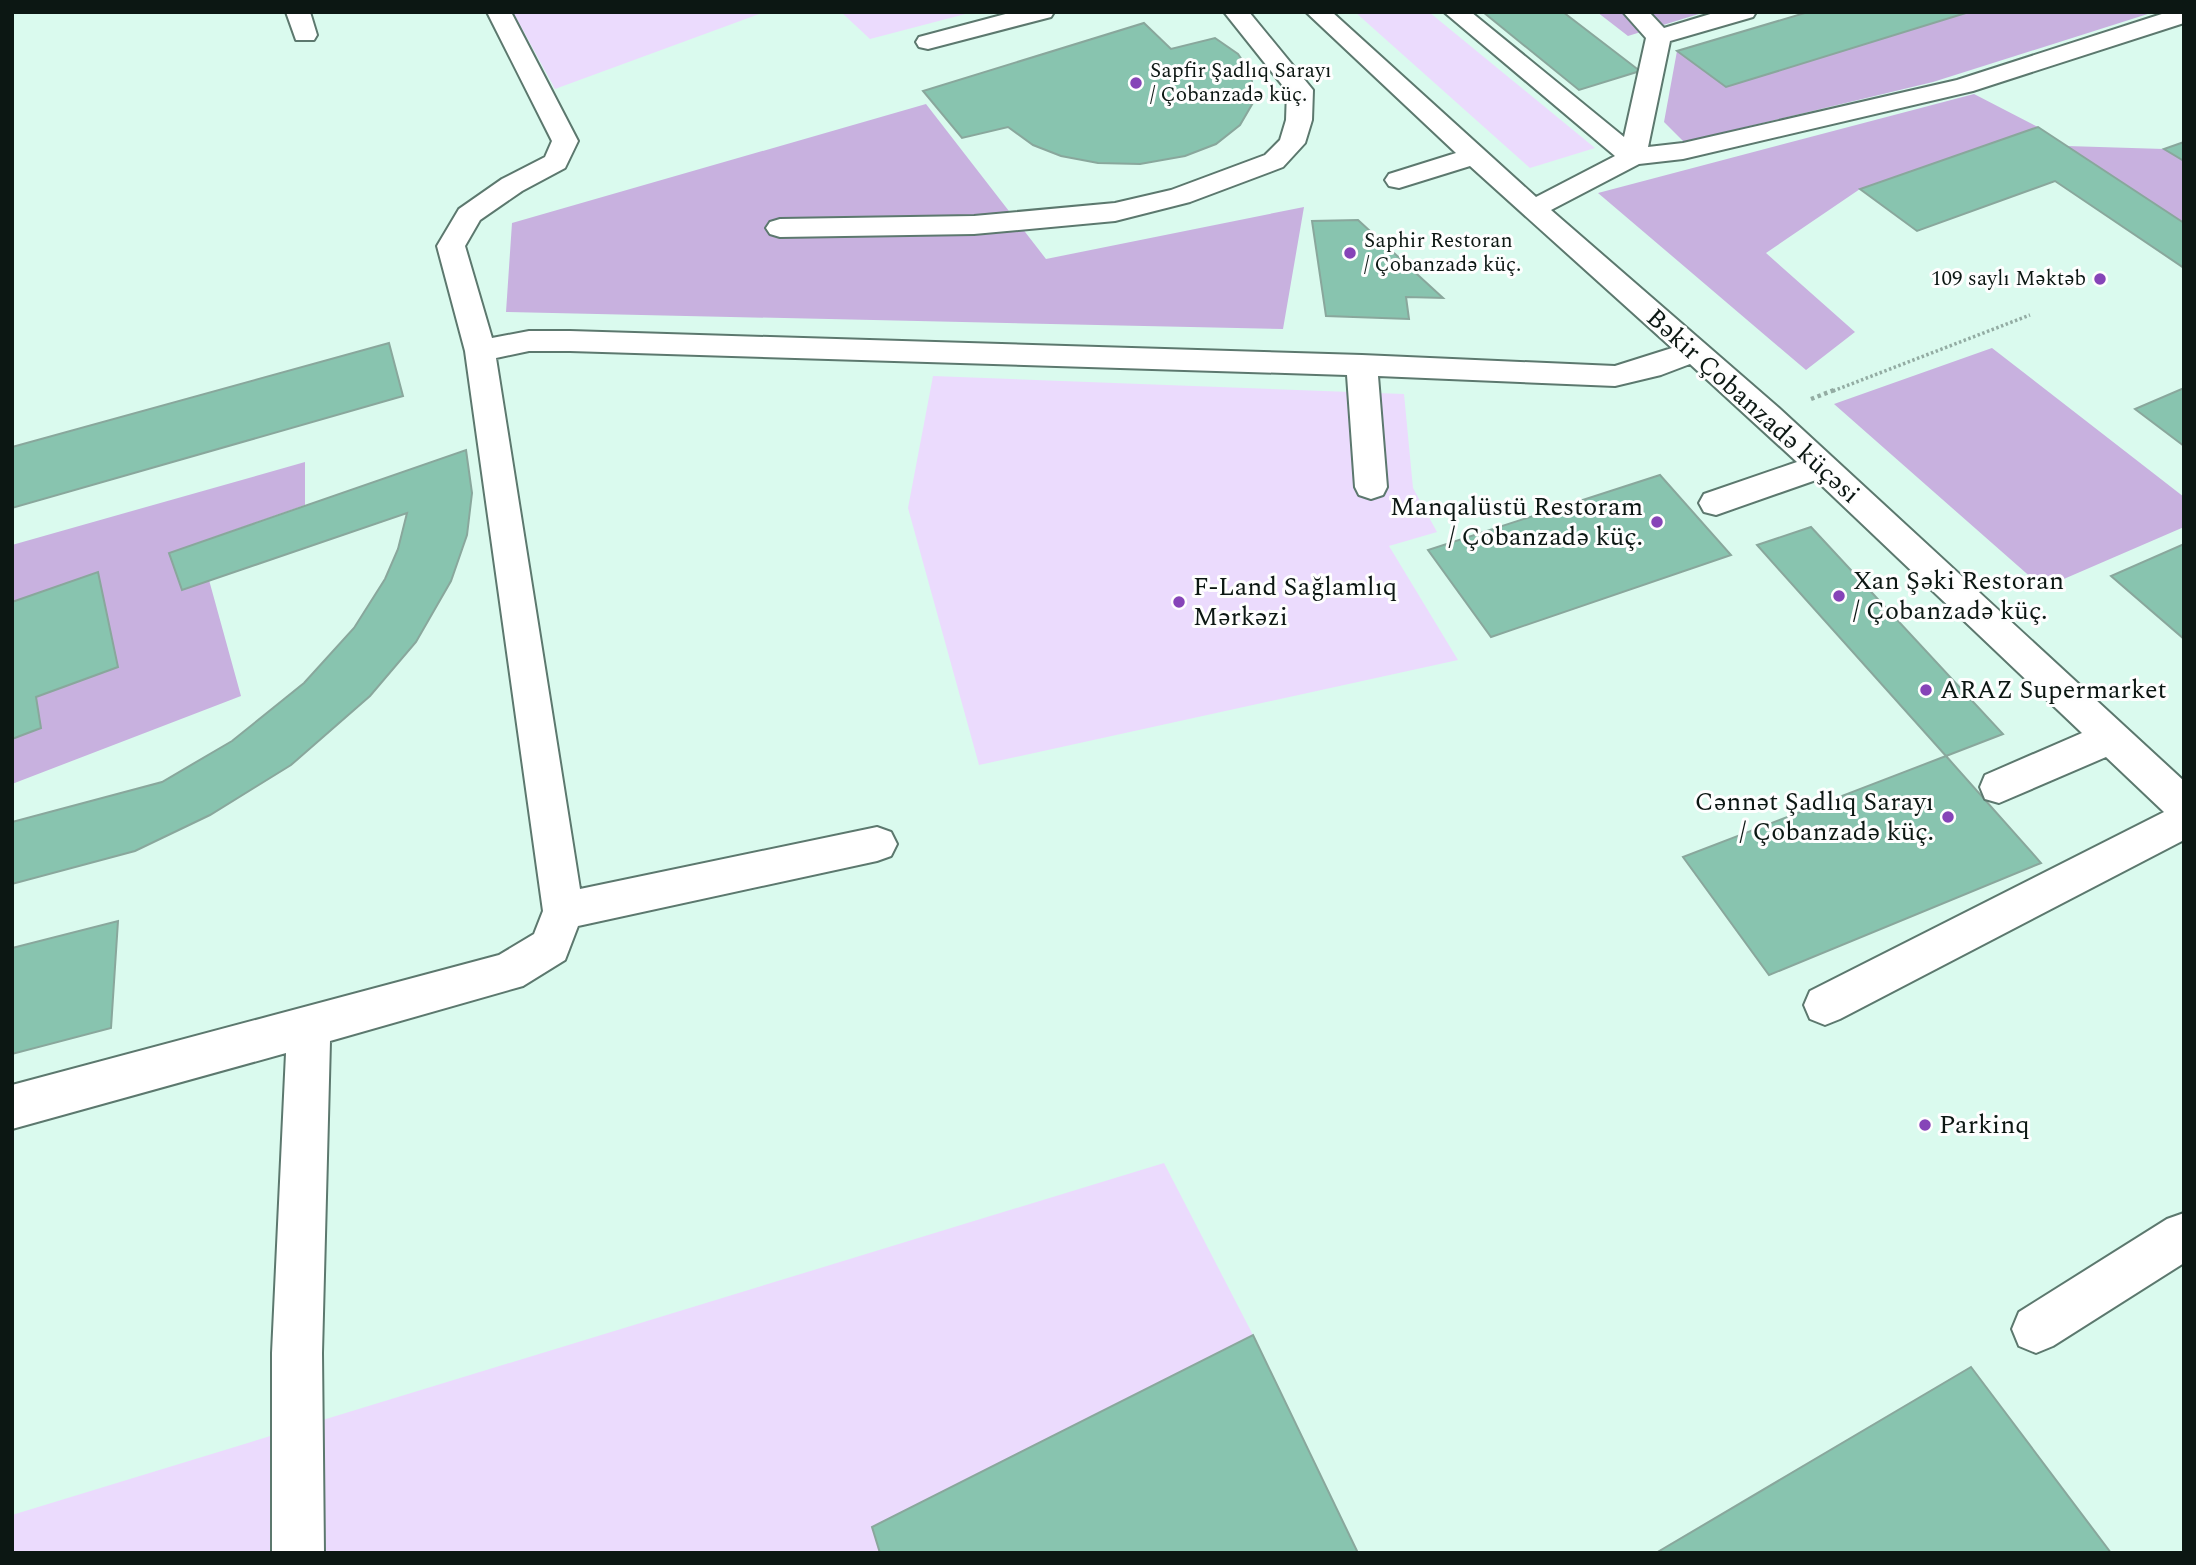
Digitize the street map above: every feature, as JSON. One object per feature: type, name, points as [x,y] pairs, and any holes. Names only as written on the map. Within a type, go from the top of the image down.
[{"type":"street","points":[[12,1107],[508,972],[550,947],[563,911],[480,351],[451,246],[468,215],[512,185],[556,162],[565,141],[499,12]]},
{"type":"street","points":[[928,42],[1042,12]]},
{"type":"street","points":[[780,229],[974,225],[1115,212],[1180,196],[1274,161],[1292,143],[1298,120],[1300,90],[1236,12]]},
{"type":"street","name":"Bəkir Çobanzadə küçəsi","points":[[1318,12],[1533,209],[1768,416],[2184,806]]},
{"type":"street","points":[[1456,12],[1633,157]]},
{"type":"street","points":[[1634,12],[1659,37]]},
{"type":"street","points":[[1659,37],[1744,12]]},
{"type":"street","points":[[1533,209],[1633,157],[1683,151],[1964,86],[2184,15]]},
{"type":"street","points":[[1633,157],[1659,37]]},
{"type":"street","points":[[1399,180],[1475,156]]},
{"type":"street","points":[[480,351],[529,341],[570,341],[1362,365],[1615,376],[1650,368],[1694,351]]},
{"type":"street","points":[[1362,365],[1371,486]]},
{"type":"street","points":[[1716,503],[1821,466]]},
{"type":"street","points":[[1999,786],[2110,738]]},
{"type":"street","points":[[1825,1005],[2184,821]]},
{"type":"street","points":[[563,911],[877,844]]},
{"type":"street","points":[[298,1553],[300,1514],[297,1353],[309,1026]]},
{"type":"street","points":[[2036,1329],[2184,1236]]},
{"type":"path","points":[[1768,416],[2030,315]]},
{"type":"shaded area","points":[[513,12],[765,12],[555,89]]},
{"type":"shaded area","points":[[841,12],[973,12],[870,39]]},
{"type":"shaded area","points":[[1355,12],[1429,12],[1595,148],[1530,168]]},
{"type":"shaded area","points":[[1597,12],[1705,12],[1628,36]]},
{"type":"shaded area","points":[[1969,12],[2154,12],[1933,82],[1684,142],[1664,122],[1677,51],[1726,87]]},
{"type":"shaded area","points":[[1974,94],[2038,127],[1860,189],[1766,253],[1855,332],[1806,370],[1598,193]]},
{"type":"shaded area","points":[[926,104],[1046,259],[1304,207],[1283,329],[506,312],[512,223]]},
{"type":"shaded area","points":[[2067,146],[2164,149],[2184,161],[2184,223]]},
{"type":"shaded area","points":[[1992,348],[2184,497],[2184,527],[2043,588],[1834,404]]},
{"type":"shaded area","name":"F-Land Sağlamlıq Mərkəzi","points":[[933,376],[1404,394],[1413,488],[1437,532],[1389,546],[1458,660],[979,765],[908,508]]},
{"type":"shaded area","points":[[305,462],[305,505],[169,553],[182,589],[209,580],[241,696],[12,784],[12,739],[41,728],[36,697],[118,666],[12,602],[12,545]]},
{"type":"shaded area","points":[[1164,1163],[1253,1335],[872,1527],[880,1553],[12,1553],[12,1515]]},
{"type":"building","points":[[1483,12],[1563,12],[1640,71],[1579,90]]},
{"type":"building","points":[[1808,12],[1969,12],[1726,87],[1677,51]]},
{"type":"building","points":[[1144,23],[1171,49],[1215,38],[1238,54],[1251,73],[1254,101],[1240,125],[1216,144],[1185,156],[1140,164],[1098,163],[1061,156],[1033,145],[1008,127],[962,138],[923,91]]},
{"type":"building","points":[[2038,127],[2184,223],[2184,268],[2055,181],[1917,231],[1860,189]]},
{"type":"building","points":[[2184,142],[2184,161],[2164,149]]},
{"type":"building","points":[[1358,220],[1443,298],[1406,297],[1409,319],[1326,316],[1312,221]]},
{"type":"building","points":[[389,343],[403,396],[12,508],[12,447]]},
{"type":"building","points":[[2184,388],[2184,446],[2135,409]]},
{"type":"building","points":[[466,450],[472,493],[467,535],[451,581],[416,642],[370,696],[291,765],[210,815],[135,851],[12,884],[12,822],[162,782],[232,741],[304,683],[354,628],[385,579],[398,549],[407,513],[182,590],[169,553]]},
{"type":"building","points":[[1660,475],[1731,555],[1491,637],[1428,550]]},
{"type":"building","points":[[1811,527],[2003,734],[1946,756],[1757,545]]},
{"type":"building","points":[[2184,544],[2184,639],[2111,576]]},
{"type":"building","points":[[98,572],[118,667],[36,697],[41,728],[12,739],[12,602]]},
{"type":"building","points":[[1946,756],[2041,863],[1769,975],[1683,857]]},
{"type":"building","points":[[118,921],[111,1028],[12,1054],[12,948]]},
{"type":"building","points":[[1253,1335],[1358,1553],[880,1553],[872,1527]]},
{"type":"building","points":[[1971,1367],[2111,1553],[1656,1553]]},
{"type":"place","name":"Sapfir Şadlıq Sarayı / Çobanzadə küç.","points":[[1136,83]]},
{"type":"place","name":"Saphir Restoran / Çobanzadə küç.","points":[[1350,253]]},
{"type":"place","name":"109 saylı Məktəb","points":[[2100,279]]},
{"type":"place","name":"Manqalüstü Restoram / Çobanzadə küç.","points":[[1657,522]]},
{"type":"place","name":"Xan Şəki Restoran / Çobanzadə küç.","points":[[1839,596]]},
{"type":"place","name":"F-Land Sağlamlıq Mərkəzi","points":[[1179,602]]},
{"type":"place","name":"ARAZ Supermarket","points":[[1926,690]]},
{"type":"place","name":"Cənnət Şadlıq Sarayı / Çobanzadə küç.","points":[[1948,817]]},
{"type":"place","name":"Parkinq","points":[[1925,1125]]}]
